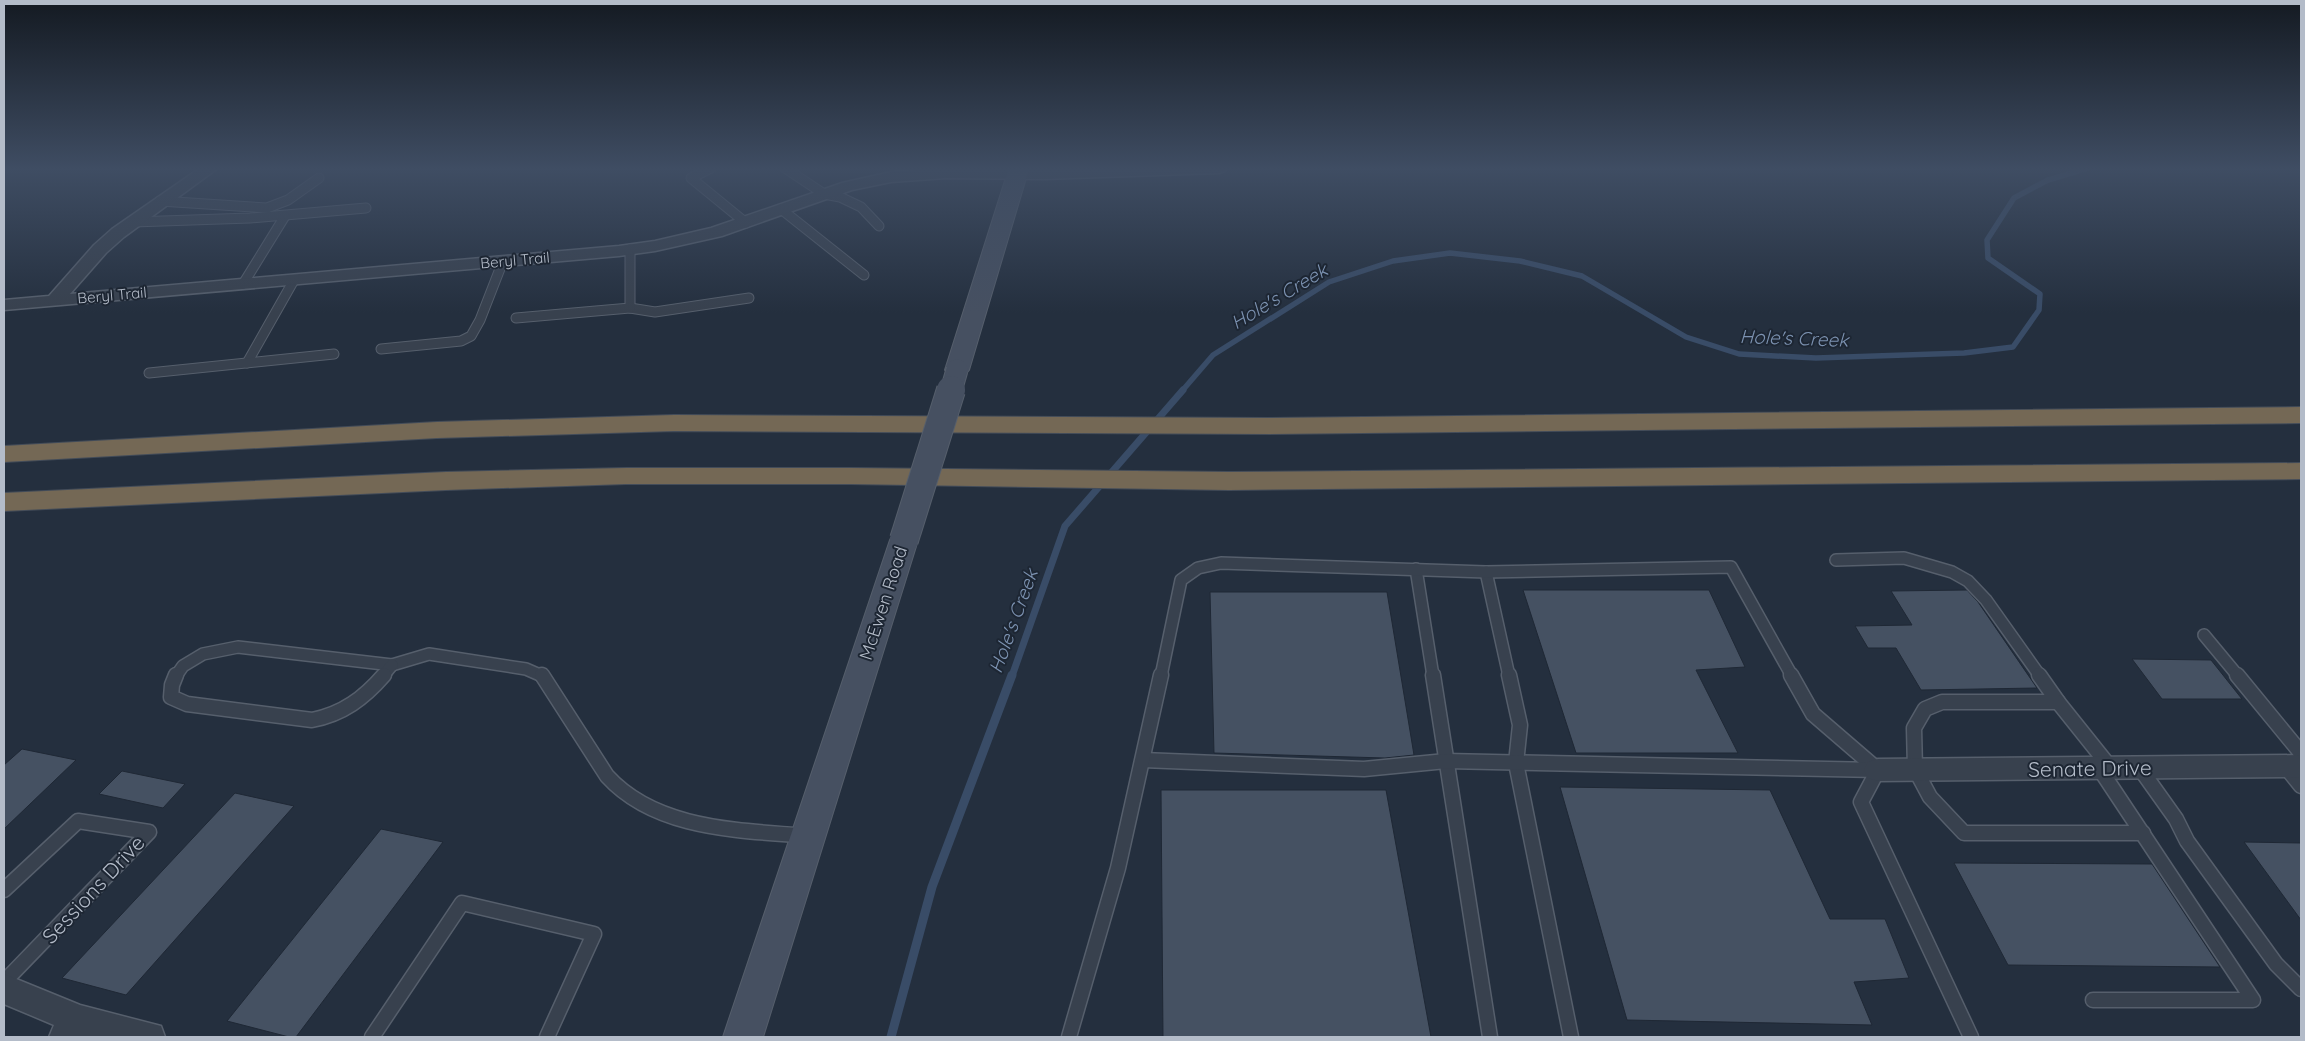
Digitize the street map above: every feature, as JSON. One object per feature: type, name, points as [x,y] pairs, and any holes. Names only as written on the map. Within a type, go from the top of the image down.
[{"type":"highway","points":[[4,454],[437,430],[674,423],[1269,426],[2301,415]]},
{"type":"highway","points":[[4,502],[437,481],[626,476],[1229,481],[2301,471]]},
{"type":"street","points":[[55,300],[100,249],[140,217]]},
{"type":"street","name":"Beryl Trail","points":[[4,305],[630,250],[686,240],[762,217]]},
{"type":"street","name":"McEwen Road","points":[[743,1037],[904,540],[1004,217]]},
{"type":"street","name":"Senate Drive","points":[[1878,770],[2139,767],[2297,768]]},
{"type":"street","points":[[4,989],[73,1029],[149,1037]]},
{"type":"lane","points":[[133,222],[192,222],[276,217]]},
{"type":"lane","points":[[243,284],[285,217]]},
{"type":"lane","points":[[738,217],[746,223]]},
{"type":"lane","points":[[791,217],[864,275]]},
{"type":"lane","points":[[870,217],[879,226]]},
{"type":"lane","points":[[630,250],[630,308]]},
{"type":"lane","points":[[380,349],[461,341],[471,336],[480,320],[503,261]]},
{"type":"lane","points":[[247,363],[294,280]]},
{"type":"lane","points":[[516,318],[630,308],[655,312],[749,298]]},
{"type":"lane","points":[[149,373],[334,354]]},
{"type":"lane","points":[[1836,560],[1904,558],[1952,572],[1968,581],[1986,600],[2105,768],[2142,833],[2253,1000],[2093,1000]]},
{"type":"lane","points":[[1069,1037],[1086,985],[1127,835],[1182,580],[1198,568],[1221,563],[1486,572],[1731,567],[1813,714],[1878,770]]},
{"type":"lane","points":[[1416,569],[1490,1037]]},
{"type":"lane","points":[[1486,572],[1520,725],[1516,762],[1572,1037]]},
{"type":"lane","points":[[2204,635],[2297,768]]},
{"type":"lane","points":[[392,665],[371,692],[357,702],[322,719],[312,720],[187,704],[171,697],[173,679],[181,669],[193,659],[208,652],[224,648],[238,647],[392,665],[429,654],[526,669],[541,674],[608,778],[631,796],[650,807],[701,824],[738,830],[808,836]]},
{"type":"lane","points":[[2058,702],[1942,702],[1925,709],[1914,728],[1915,769],[1930,797],[1964,833],[2142,833]]},
{"type":"lane","points":[[1143,760],[1364,768],[1446,761],[1878,770]]},
{"type":"lane","points":[[2139,767],[2176,819],[2187,841],[2276,964],[2301,989]]},
{"type":"lane","points":[[1878,770],[1861,802],[1971,1037]]},
{"type":"lane","name":"Sessions Drive","points":[[4,890],[78,821],[149,832],[4,982]]},
{"type":"lane","points":[[372,1037],[462,903],[594,934],[546,1037]]},
{"type":"building","points":[[1523,590],[1709,590],[1745,667],[1696,670],[1738,753],[1576,753]]},
{"type":"building","points":[[1967,590],[1978,602],[2037,688],[1921,690],[1896,648],[1868,648],[1855,626],[1912,625],[1891,591]]},
{"type":"building","points":[[1210,592],[1387,592],[1414,755],[1385,758],[1214,753]]},
{"type":"building","points":[[2132,659],[2211,660],[2242,699],[2162,699]]},
{"type":"building","points":[[22,749],[76,760],[4,829],[4,765]]},
{"type":"building","points":[[122,771],[185,784],[163,808],[99,794]]},
{"type":"building","points":[[1560,787],[1770,790],[1830,919],[1885,919],[1909,978],[1854,982],[1872,1025],[1627,1020]]},
{"type":"building","points":[[1161,790],[1386,790],[1431,1037],[1163,1037]]},
{"type":"building","points":[[235,793],[294,806],[126,995],[62,978]]},
{"type":"building","points":[[381,829],[443,842],[296,1037],[289,1037],[227,1021]]},
{"type":"building","points":[[2244,842],[2301,843],[2301,920]]},
{"type":"building","points":[[1954,863],[2152,864],[2220,967],[2008,965]]},
{"type":"waterway","name":"Hole's Creek","points":[[1182,391],[1213,355],[1329,282],[1393,261],[1450,253],[1520,261],[1582,276],[1686,337],[1739,354],[1816,358],[1964,353],[2013,347],[2039,310],[2040,294],[1988,258],[1987,240],[2002,217]]},
{"type":"waterway","name":"Hole's Creek","points":[[1012,676],[1065,526],[1183,390]]},
{"type":"waterway","name":"Hole's Creek","points":[[891,1037],[932,887],[1012,675]]}]
